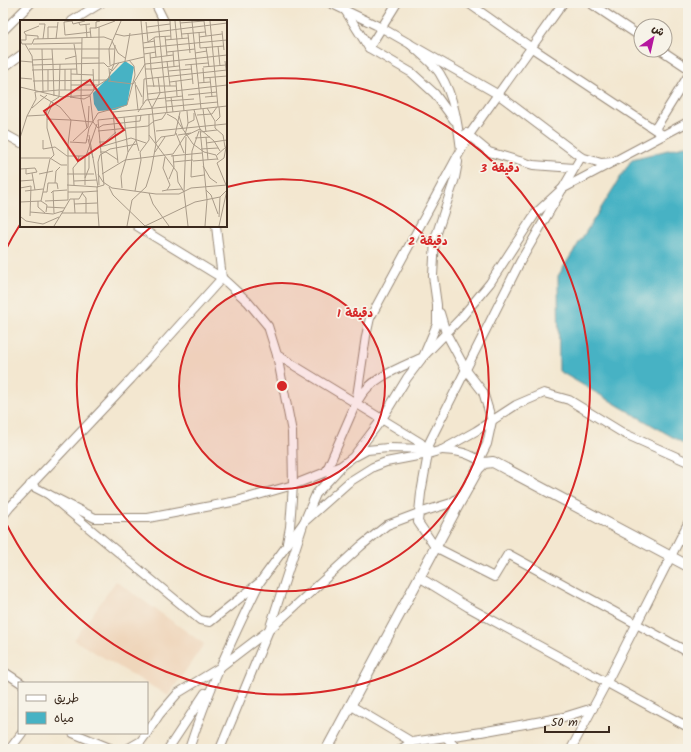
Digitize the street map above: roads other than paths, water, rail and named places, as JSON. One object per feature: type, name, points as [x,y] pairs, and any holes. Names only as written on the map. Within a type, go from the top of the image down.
[{"type":"street","points":[[3,31],[31,3]]},
{"type":"street","points":[[74,20],[101,3]]},
{"type":"street","points":[[155,3],[164,20]]},
{"type":"street","points":[[330,3],[382,28],[498,95],[581,157],[601,163],[613,162]]},
{"type":"street","points":[[369,48],[398,3]]},
{"type":"street","points":[[468,3],[532,48],[663,135]]},
{"type":"street","points":[[356,403],[370,318],[469,135],[563,3]]},
{"type":"street","points":[[590,3],[633,32]]},
{"type":"street","points":[[344,9],[369,48],[412,73],[435,94],[458,126],[489,152],[533,166],[574,168]]},
{"type":"street","points":[[326,472],[356,403],[362,393],[370,385],[423,357],[437,324],[437,305],[433,276],[436,239],[455,178],[461,150],[458,126],[448,92],[439,73],[409,43]]},
{"type":"street","points":[[3,68],[20,56]]},
{"type":"street","points":[[673,58],[688,68]]},
{"type":"street","points":[[655,129],[688,76]]},
{"type":"street","points":[[353,457],[382,419],[407,378],[423,357],[460,319],[490,283],[536,214],[562,189],[688,122]]},
{"type":"street","points":[[3,133],[20,142]]},
{"type":"street","points":[[581,157],[520,262],[427,451],[418,522],[435,547],[494,577],[508,554],[688,652]]},
{"type":"street","points":[[139,227],[222,278],[248,302],[268,326],[277,355],[292,432],[293,485],[290,527],[286,548]]},
{"type":"street","points":[[3,516],[222,278],[216,227]]},
{"type":"street","points":[[327,749],[478,469],[487,444],[492,421],[483,392],[466,370],[446,333],[437,305]]},
{"type":"street","points":[[277,355],[421,443],[427,451]]},
{"type":"street","points":[[442,450],[492,421],[516,405],[544,393],[569,400],[622,433],[688,462]]},
{"type":"street","points":[[220,749],[269,630],[304,522],[316,494],[342,466],[353,457],[367,450],[388,448],[427,451],[452,450],[470,454],[482,461],[493,462],[688,566]]},
{"type":"street","points":[[189,749],[214,679],[260,582],[304,522],[349,482],[373,467],[427,451]]},
{"type":"street","points":[[30,485],[95,518],[148,518],[237,501],[293,485],[342,466]]},
{"type":"street","points":[[148,732],[159,715],[178,694],[219,668],[269,630],[361,546],[387,525],[451,503],[465,493]]},
{"type":"street","points":[[48,494],[200,620],[210,622],[260,582]]},
{"type":"street","points":[[571,749],[688,523]]},
{"type":"street","points":[[419,577],[468,607],[688,727]]},
{"type":"street","points":[[3,671],[20,682]]},
{"type":"street","points":[[168,749],[214,679]]},
{"type":"street","points":[[350,705],[412,742]]},
{"type":"street","points":[[401,749],[412,742],[481,732],[564,717],[593,708]]},
{"type":"street","points":[[10,749],[21,734]]},
{"type":"street","points":[[75,734],[109,748]]},
{"type":"street","points":[[127,749],[141,741],[146,734]]},
{"type":"street","points":[[446,737],[457,749]]},
{"type":"water","points":[[688,145],[688,446],[559,371],[558,276],[632,159]]}]
